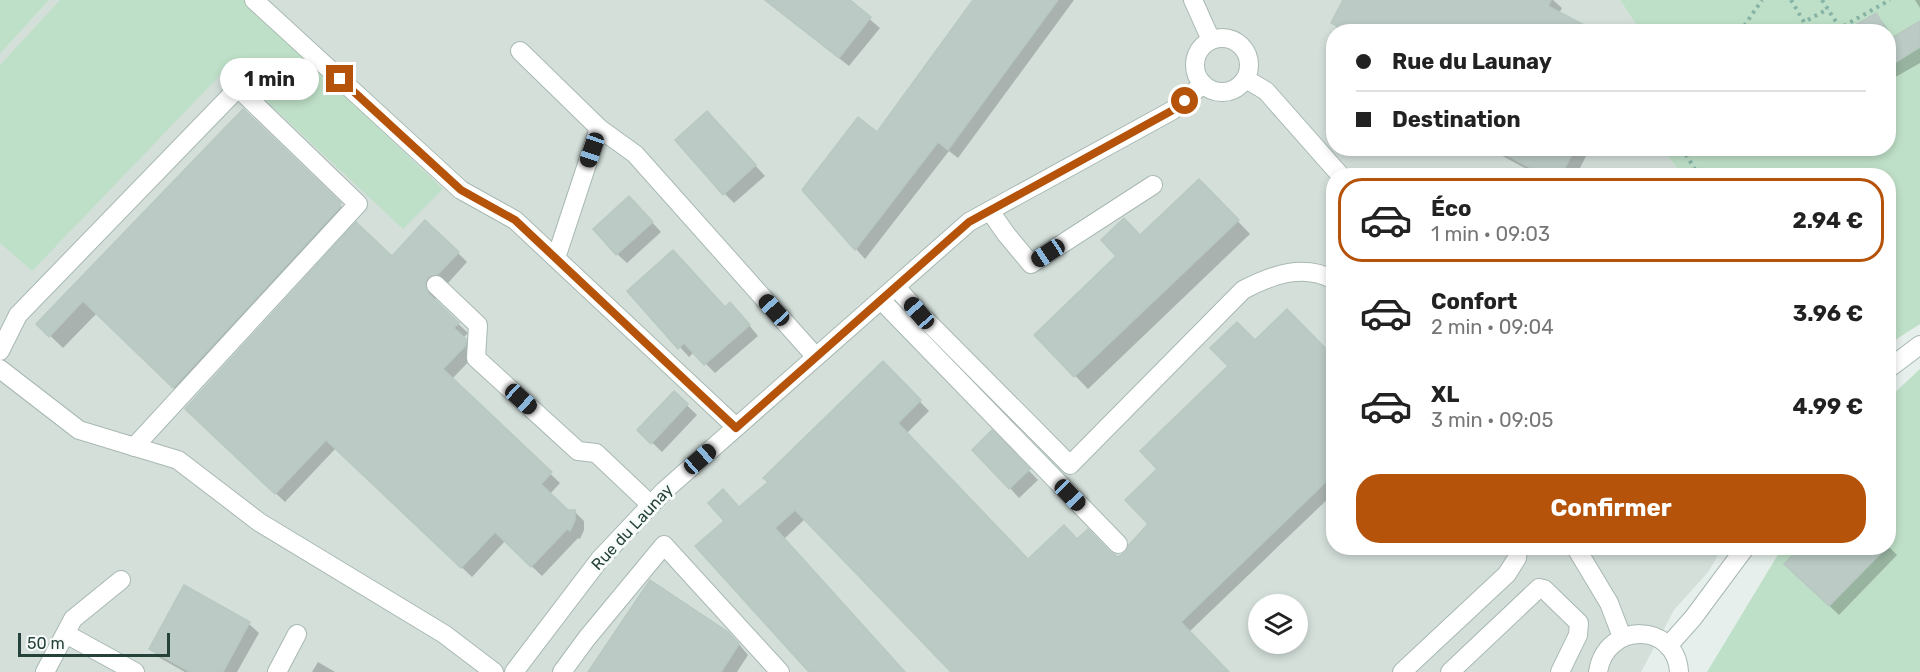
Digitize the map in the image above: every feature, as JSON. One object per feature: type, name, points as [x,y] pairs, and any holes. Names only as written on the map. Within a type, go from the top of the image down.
[{"type":"street","points":[[254,0],[461,190],[515,220],[736,428]]},
{"type":"street","points":[[1192,0],[1211,40]]},
{"type":"street","points":[[1228,38],[1243,47],[1249,62],[1246,79],[1234,90],[1226,92],[1210,89],[1198,77],[1196,60],[1198,52],[1211,40],[1228,38]]},
{"type":"street","points":[[519,51],[599,128],[635,154],[816,357]]},
{"type":"street","points":[[1246,79],[1266,91],[1334,168]]},
{"type":"street","name":"Rue du Launay","points":[[514,672],[600,559],[651,505],[969,222],[1173,110],[1203,84]]},
{"type":"street","points":[[0,351],[18,315],[238,88],[358,204],[135,447]]},
{"type":"street","points":[[556,258],[599,128]]},
{"type":"street","points":[[990,211],[1031,264],[1153,185]]},
{"type":"street","points":[[896,287],[1070,465],[1242,290],[1264,279],[1294,270],[1326,276]]},
{"type":"street","points":[[436,285],[478,325],[476,358],[578,451],[596,453],[651,505]]},
{"type":"street","points":[[881,300],[1118,544]]},
{"type":"street","points":[[1896,363],[1920,345]]},
{"type":"street","points":[[0,369],[79,430],[178,460],[259,522],[444,634],[494,672]]},
{"type":"street","points":[[561,672],[664,545],[780,672]]},
{"type":"street","points":[[1402,672],[1507,574],[1518,555]]},
{"type":"street","points":[[1580,555],[1609,603],[1622,637]]},
{"type":"street","points":[[1668,646],[1693,618],[1740,555]]},
{"type":"street","points":[[45,672],[74,620],[121,580]]},
{"type":"street","points":[[1450,672],[1539,588],[1544,589],[1579,623],[1578,635],[1560,672]]},
{"type":"street","points":[[66,634],[135,672]]},
{"type":"street","points":[[277,672],[297,634]]},
{"type":"street","points":[[1598,672],[1606,650],[1622,637],[1634,634],[1647,634],[1658,638],[1668,646],[1675,655],[1679,672]]},
{"type":"path","points":[[1746,24],[1762,0]]},
{"type":"path","points":[[1791,0],[1804,22],[1828,9]]},
{"type":"path","points":[[1822,0],[1837,24]]},
{"type":"path","points":[[1847,24],[1890,0]]},
{"type":"shaded area","points":[[49,0],[1620,0],[1635,24],[1326,24],[1326,156],[1668,156],[1677,168],[1326,168],[1326,555],[1718,555],[1709,571],[1674,610],[1641,672],[0,672],[0,54]]},
{"type":"green space","points":[[0,0],[49,0],[0,54]]},
{"type":"green space","points":[[60,0],[244,0],[443,189],[403,229],[229,66],[32,271],[0,243],[0,65]]},
{"type":"green space","points":[[1620,0],[1920,0],[1920,324],[1896,339],[1896,168],[1677,168],[1668,156],[1896,156],[1896,24],[1635,24]]},
{"type":"green space","points":[[1920,369],[1920,672],[1707,672],[1778,555],[1896,555],[1896,391]]},
{"type":"building","points":[[765,0],[850,0],[871,17],[839,58]]},
{"type":"building","points":[[973,0],[1058,0],[948,150],[938,142],[855,250],[802,190],[858,117],[877,132]]},
{"type":"building","points":[[1343,0],[1551,0],[1548,6],[1582,24],[1333,24],[1331,23]]},
{"type":"building","points":[[1876,13],[1883,24],[1857,24]]},
{"type":"building","points":[[1920,21],[1920,47],[1896,62],[1896,35]]},
{"type":"building","points":[[243,109],[341,203],[340,207],[173,388],[83,301],[49,337],[36,324]]},
{"type":"building","points":[[707,111],[756,165],[723,195],[675,140]]},
{"type":"building","points":[[1509,156],[1571,156],[1565,168],[1530,168]]},
{"type":"building","points":[[1199,179],[1239,220],[1074,377],[1034,335],[1116,256],[1101,240],[1124,218],[1140,235]]},
{"type":"building","points":[[629,196],[653,222],[616,255],[593,229]]},
{"type":"building","points":[[425,220],[459,252],[438,274],[428,277],[425,283],[428,293],[459,323],[454,328],[466,339],[466,345],[443,369],[552,472],[541,484],[568,510],[575,510],[575,520],[570,531],[567,529],[531,567],[495,532],[461,568],[326,440],[275,494],[185,409],[356,222],[392,256]]},
{"type":"building","points":[[673,250],[725,307],[730,302],[750,325],[704,365],[684,343],[678,349],[627,291]]},
{"type":"building","points":[[1287,309],[1326,349],[1326,482],[1181,622],[1229,672],[951,672],[795,510],[775,528],[905,672],[809,672],[695,546],[724,521],[708,503],[723,489],[739,507],[768,482],[763,478],[883,361],[921,400],[898,423],[1028,559],[1064,525],[1077,539],[1088,529],[1110,552],[1118,557],[1126,552],[1129,545],[1148,524],[1125,500],[1157,469],[1140,451],[1228,366],[1210,348],[1237,322],[1255,340]]},
{"type":"building","points":[[674,391],[688,404],[651,444],[637,430]]},
{"type":"building","points":[[992,430],[1030,469],[1009,489],[972,450]]},
{"type":"building","points":[[1793,555],[1879,555],[1829,606],[1784,564]]},
{"type":"building","points":[[650,580],[728,632],[739,644],[721,672],[588,672]]},
{"type":"building","points":[[184,585],[250,622],[223,672],[190,672],[149,649]]},
{"type":"route","points":[[340,79],[461,190],[515,220],[736,428],[969,222],[1173,110],[1185,101]]}]
